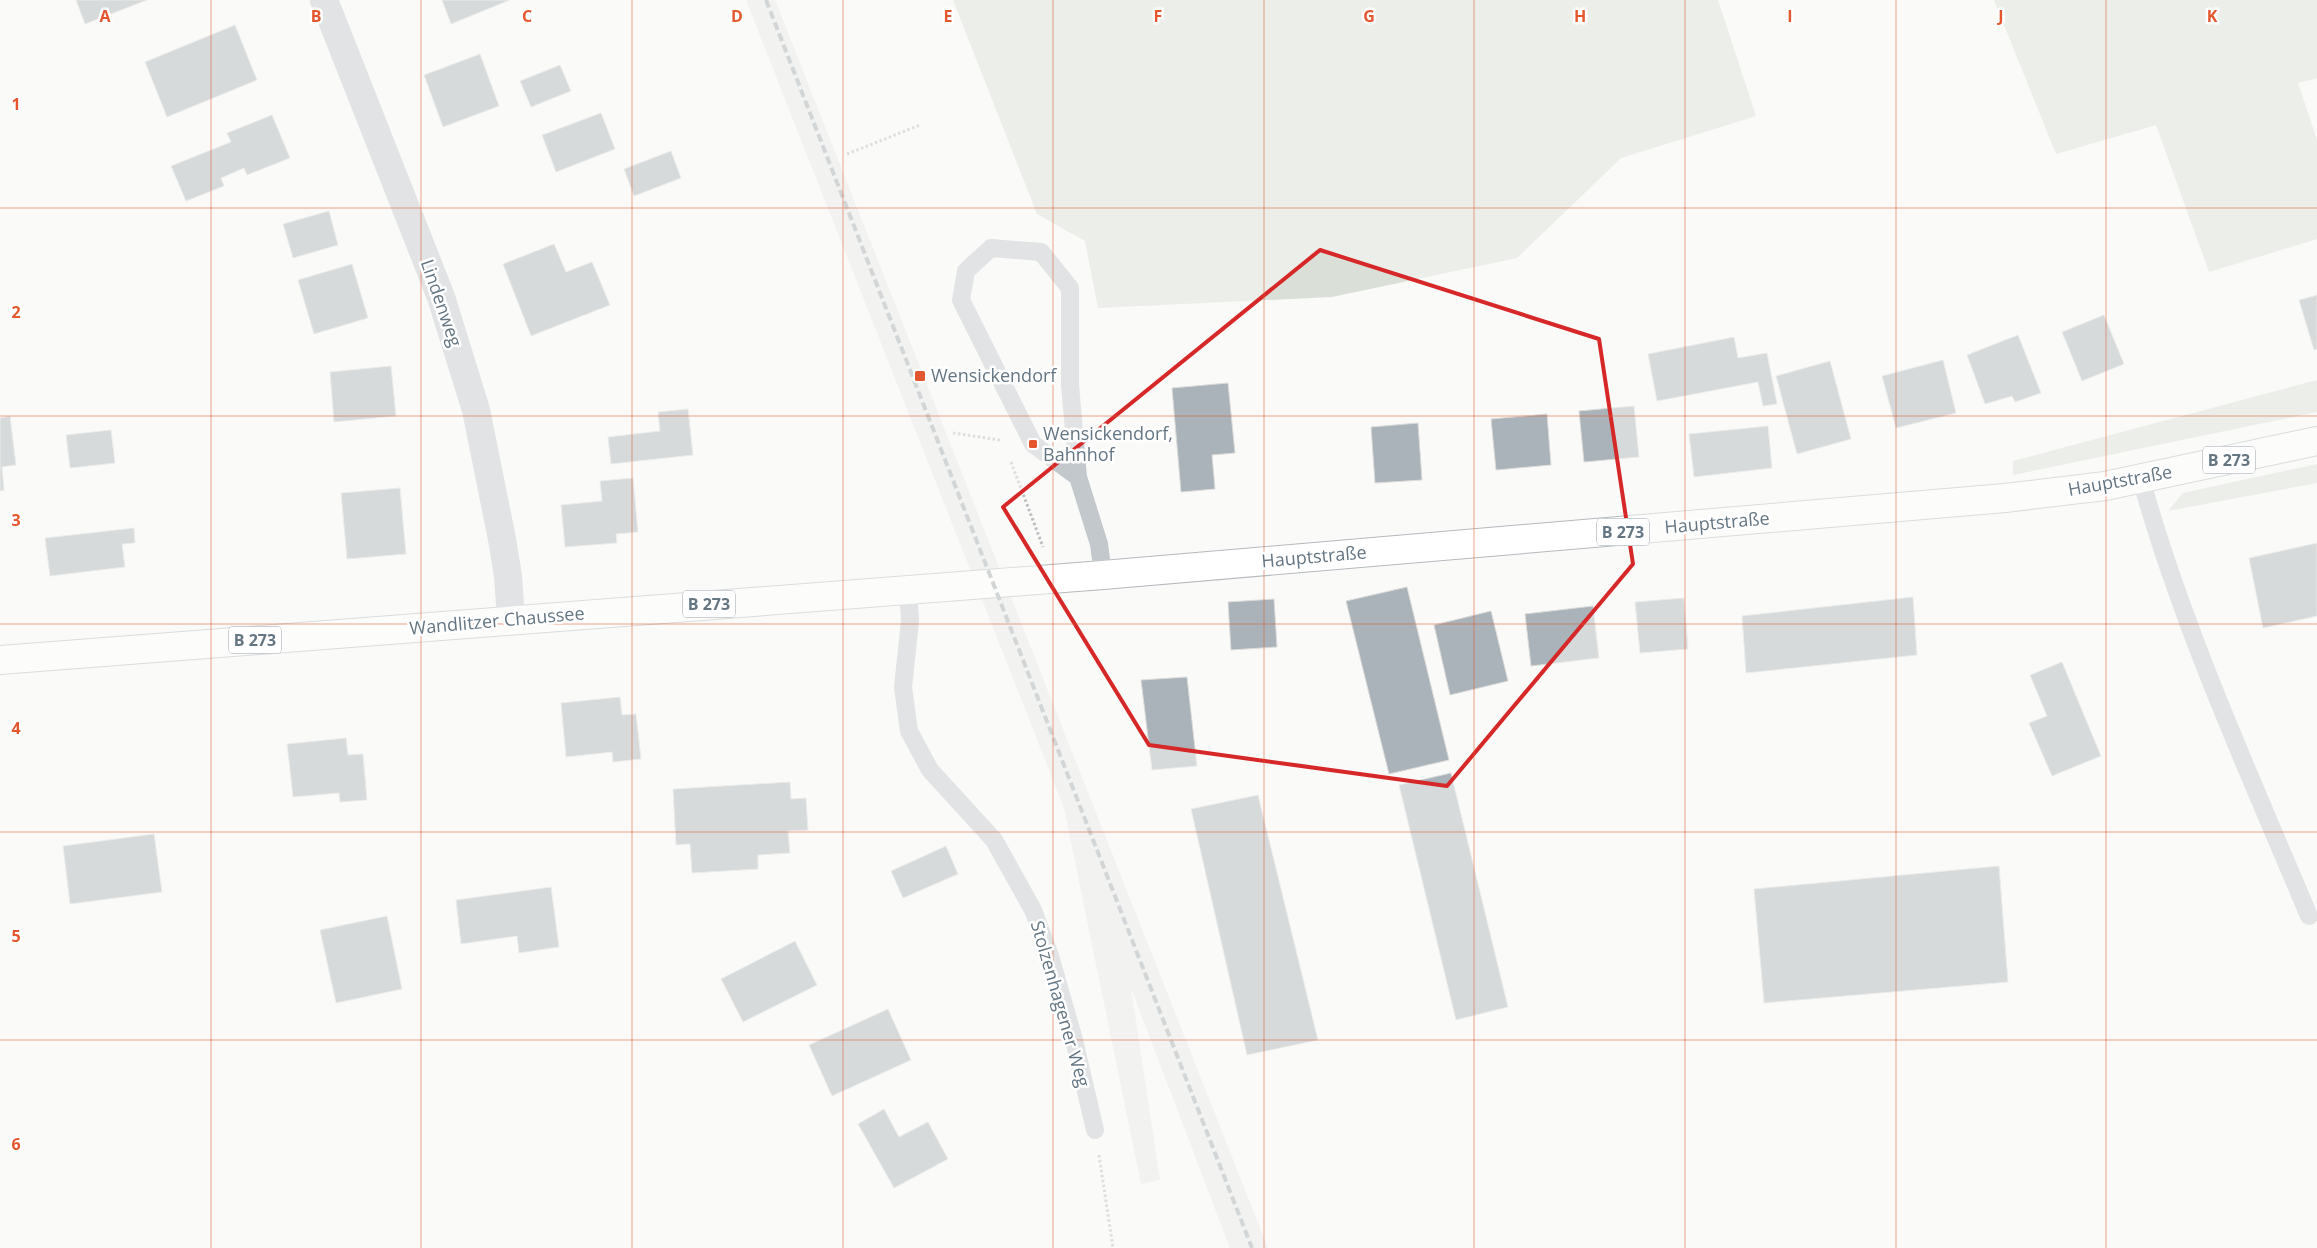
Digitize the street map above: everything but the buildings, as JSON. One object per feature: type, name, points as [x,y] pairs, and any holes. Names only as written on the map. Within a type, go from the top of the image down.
[{"type":"main road","name":"Hauptstraße","points":[[993,582],[1104,575],[2005,498],[2105,486],[2317,441]]},
{"type":"main road","name":"Wandlitzer Chaussee","points":[[0,660],[993,582]]},
{"type":"street","name":"Lindenweg","points":[[324,0],[441,297],[476,410],[502,539],[511,619]]},
{"type":"lane","points":[[1078,478],[1033,444],[961,300],[966,271],[990,248],[1041,252],[1070,288],[1070,385],[1078,478],[1099,544],[1104,575]]},
{"type":"lane","points":[[2141,479],[2153,522],[2218,700],[2309,916]]},
{"type":"lane","name":"Stolzenhagener Weg","points":[[908,588],[910,622],[903,687],[909,731],[930,770],[994,840],[1033,910],[1053,965],[1095,1130]]},
{"type":"path","points":[[847,154],[920,125]]},
{"type":"path","points":[[953,433],[1003,440]]},
{"type":"path","points":[[1010,459],[1044,550]]},
{"type":"path","points":[[1095,1130],[1113,1248]]},
{"type":"highlighted area","points":[[1320,250],[1599,339],[1633,564],[1447,786],[1149,745],[1003,507]]},
{"type":"shaded area","points":[[746,0],[775,0],[1268,1248],[1230,1248],[1131,988],[1160,1180],[1141,1184],[1064,808]]},
{"type":"shaded area","points":[[953,0],[1718,0],[1756,116],[1621,158],[1517,258],[1332,297],[1098,308],[1085,241],[1037,214]]},
{"type":"shaded area","points":[[1994,0],[2317,0],[2317,78],[2298,83],[2317,140],[2317,239],[2209,272],[2156,125],[2056,154]]},
{"type":"shaded area","points":[[2317,380],[2317,412],[2013,475],[2013,461]]},
{"type":"shaded area","points":[[2317,464],[2317,483],[2168,511],[2183,493]]},
{"type":"railway","points":[[766,0],[1252,1248]]},
{"type":"place","name":"Wensickendorf","points":[[920,376]]},
{"type":"place","name":"Wensickendorf, Bahnhof","points":[[1033,444]]}]
